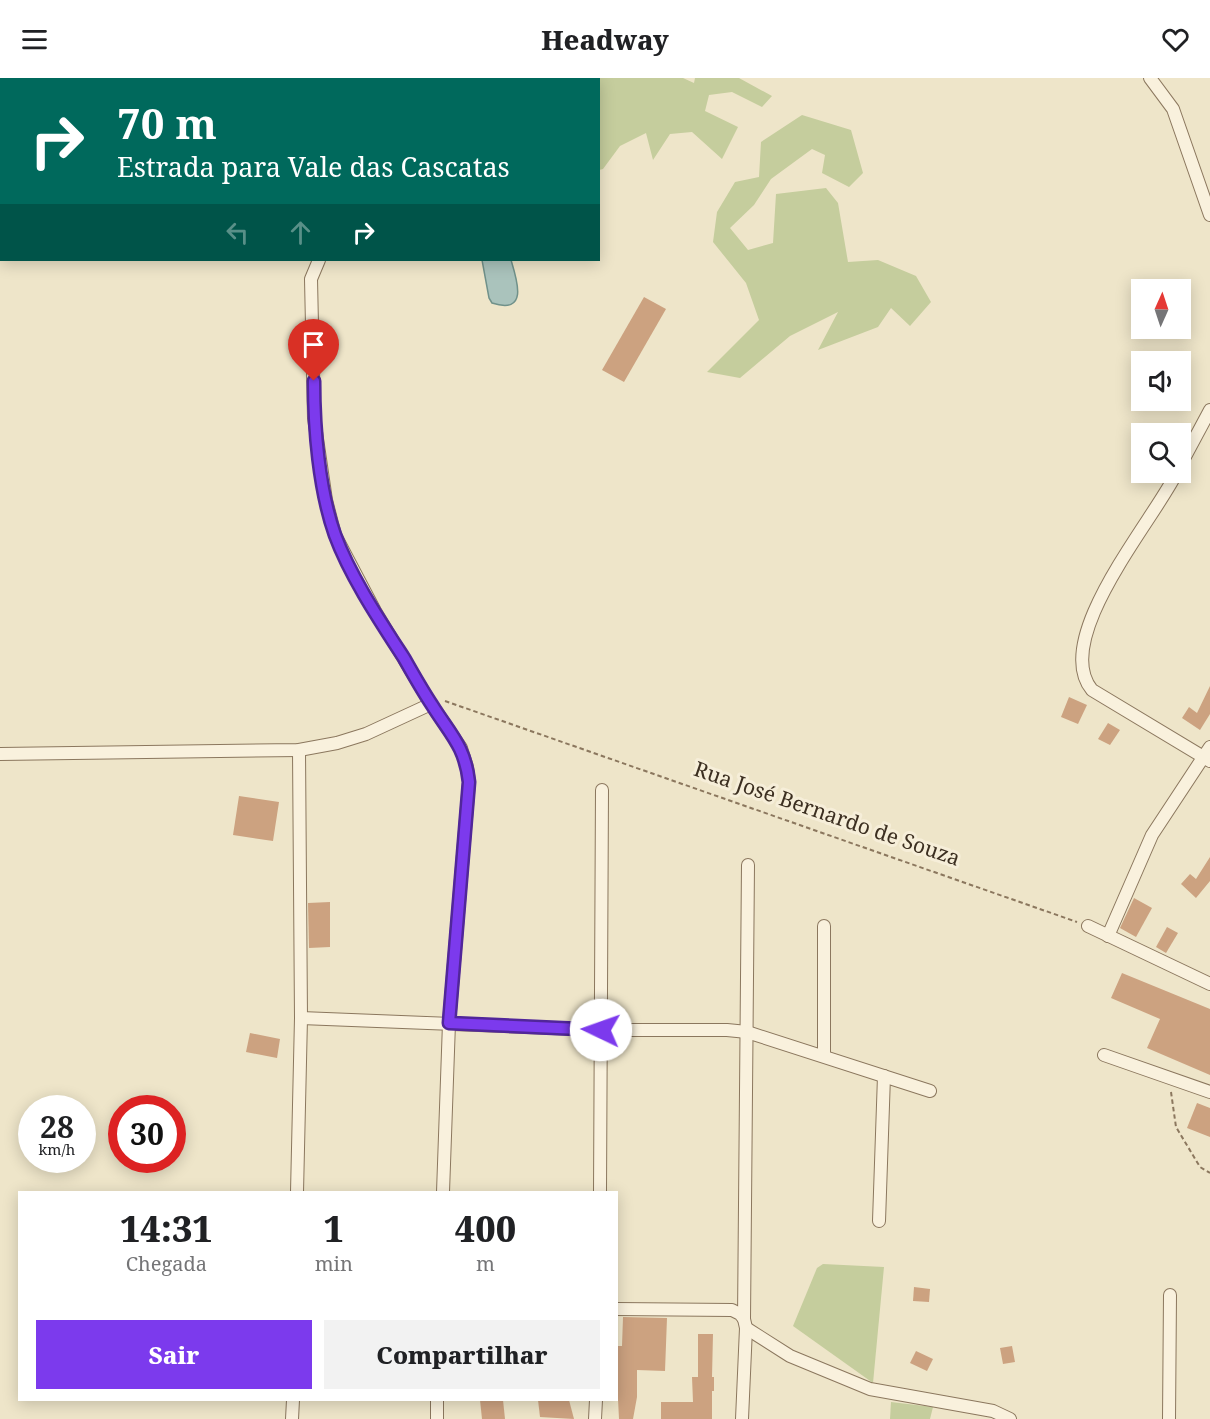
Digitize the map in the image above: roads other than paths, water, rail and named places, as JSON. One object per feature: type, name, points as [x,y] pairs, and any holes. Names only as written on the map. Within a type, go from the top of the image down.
[{"type":"street","points":[[1150,78],[1173,109],[1210,215]]},
{"type":"street","points":[[319,261],[311,279],[314,418],[326,500],[335,535],[375,611],[428,699],[461,748],[467,766],[469,782],[449,1023],[443,1191]]},
{"type":"street","points":[[1191,445],[1210,410]]},
{"type":"street","points":[[1108,936],[1152,835],[1208,755],[1092,690],[1086,682],[1083,671],[1084,639],[1089,623],[1108,585],[1170,483]]},
{"type":"street","points":[[0,754],[299,750],[337,743],[366,734],[428,699]]},
{"type":"street","points":[[297,1191],[302,1018],[299,750]]},
{"type":"street","points":[[600,1191],[602,790]]},
{"type":"street","points":[[742,1419],[745,1323],[748,865]]},
{"type":"street","points":[[824,926],[824,1056]]},
{"type":"street","points":[[1088,926],[1210,984]]},
{"type":"street","points":[[302,1018],[601,1030],[747,1032],[930,1091]]},
{"type":"street","points":[[1104,1054],[1210,1092]]},
{"type":"street","points":[[879,1221],[884,1076]]},
{"type":"street","points":[[1169,1419],[1170,1295]]},
{"type":"street","points":[[618,1309],[732,1310],[740,1314],[745,1323],[789,1356],[870,1389],[993,1411],[1010,1419]]},
{"type":"street","points":[[292,1419],[293,1401]]},
{"type":"street","points":[[437,1401],[437,1419]]},
{"type":"street","points":[[595,1419],[596,1401]]},
{"type":"water","points":[[482,261],[511,261],[516,277],[518,294],[516,300],[504,305],[492,303]]}]
